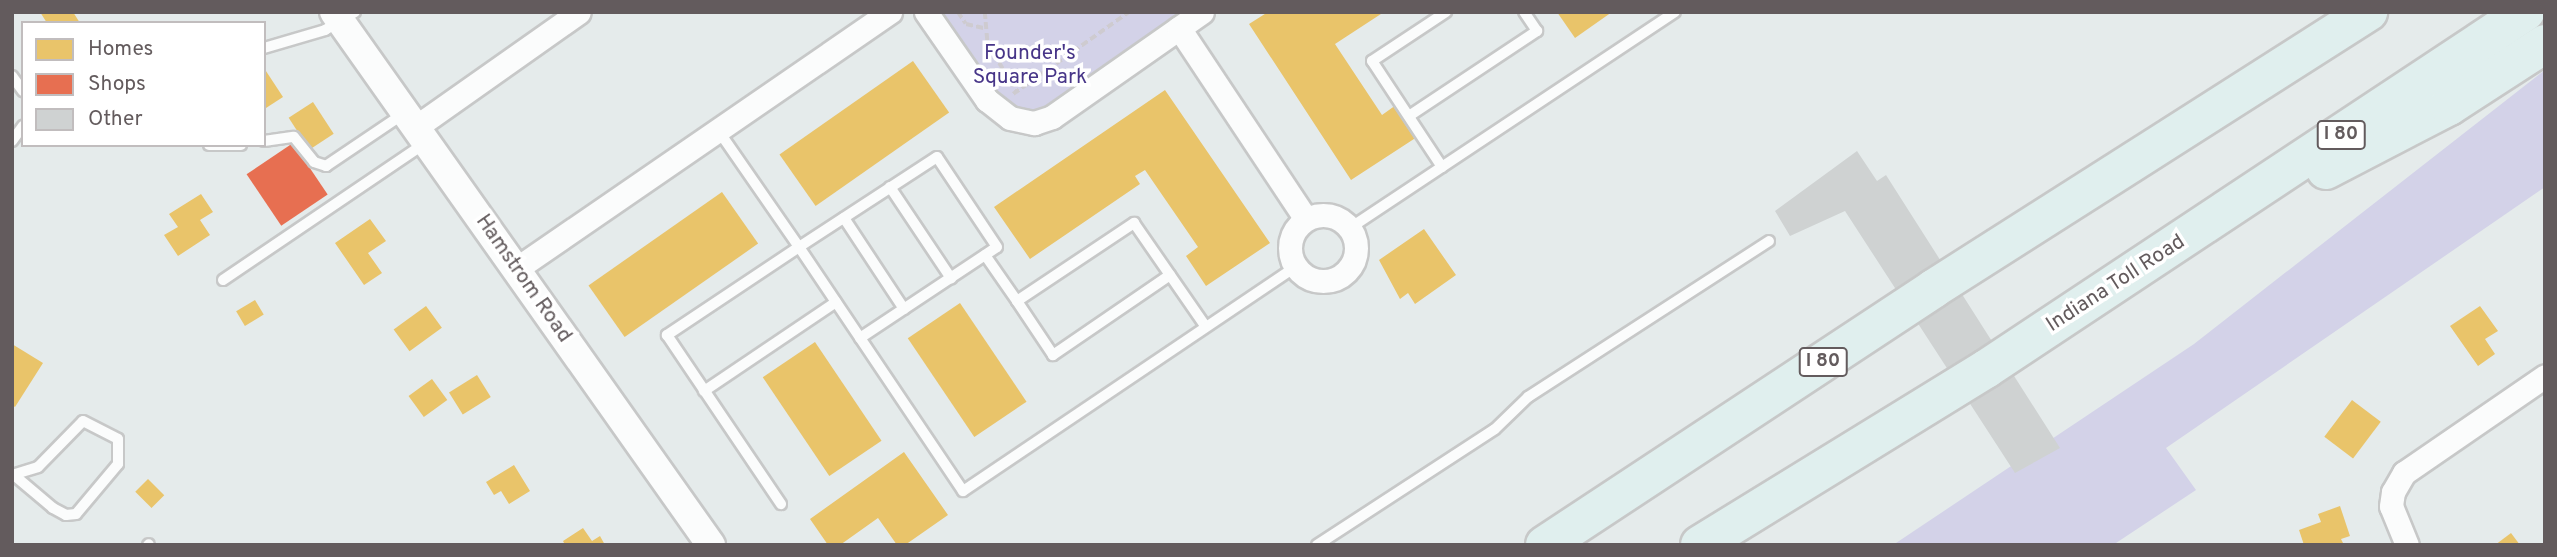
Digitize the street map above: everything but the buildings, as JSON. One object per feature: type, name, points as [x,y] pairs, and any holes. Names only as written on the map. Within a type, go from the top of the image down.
[{"type":"highway","points":[[2103,181],[2318,12]]},
{"type":"highway","name":"I 80","points":[[1545,545],[2103,181],[2368,12]]},
{"type":"highway","name":"Indiana Toll Road","points":[[1700,545],[2157,257],[2525,12]]},
{"type":"highway","points":[[2157,257],[2449,106],[2545,44]]},
{"type":"street","points":[[416,127],[579,12]]},
{"type":"street","points":[[516,270],[890,12]]},
{"type":"street","points":[[926,12],[995,107],[1010,118],[1038,122],[1052,117],[1202,12]]},
{"type":"street","name":"Hamstrom Road","points":[[344,16],[416,127],[711,545]]},
{"type":"street","points":[[1179,29],[1306,219]]},
{"type":"street","points":[[1325,214],[1350,228],[1355,258],[1342,275],[1312,279],[1295,267],[1289,246],[1306,219],[1325,214]]},
{"type":"street","points":[[2407,545],[2395,523],[2391,500],[2409,468],[2545,376]]},
{"type":"lane","points":[[1442,167],[1372,61],[1446,12]]},
{"type":"lane","points":[[1409,116],[1537,32],[1524,12]]},
{"type":"lane","points":[[1350,228],[1675,12]]},
{"type":"lane","points":[[266,47],[344,16]]},
{"type":"lane","points":[[266,141],[294,137],[314,162],[326,166],[416,127]]},
{"type":"lane","points":[[223,280],[416,127]]},
{"type":"lane","points":[[718,130],[963,491],[1295,267]]},
{"type":"lane","points":[[781,503],[667,335],[937,157],[997,247],[860,338]]},
{"type":"lane","points":[[890,187],[951,278]]},
{"type":"lane","points":[[844,218],[904,309]]},
{"type":"lane","points":[[1017,301],[1134,223],[1206,327]]},
{"type":"lane","points":[[1317,545],[1495,429],[1528,397],[1769,241]]},
{"type":"lane","points":[[985,255],[1053,355],[1170,275]]},
{"type":"lane","points":[[704,391],[836,302]]},
{"type":"lane","points":[[83,421],[118,439],[118,464],[76,514],[66,515],[53,508],[13,475],[38,467],[83,421]]},
{"type":"path","points":[[958,12],[966,24],[984,28]]},
{"type":"path","points":[[985,12],[984,28],[996,63],[1038,122]]},
{"type":"path","points":[[995,107],[1129,12]]},
{"type":"green space","name":"Founder's Square Park","points":[[926,12],[1202,12],[1052,117],[1010,118]]},
{"type":"green space","points":[[2545,70],[2545,187],[2166,448],[2196,490],[2113,545],[1893,545],[2194,344]]}]
